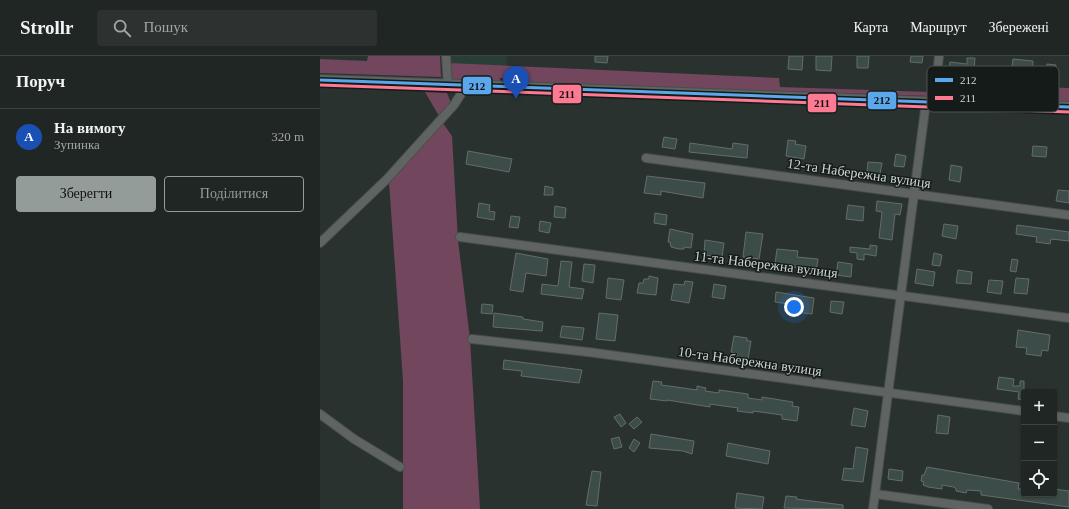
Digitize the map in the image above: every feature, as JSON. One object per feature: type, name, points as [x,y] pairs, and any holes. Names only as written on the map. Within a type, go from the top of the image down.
[{"type":"street","points":[[446,56],[448,86]]},
{"type":"street","points":[[937,66],[939,56]]},
{"type":"street","points":[[320,80],[448,86],[927,102]]},
{"type":"street","points":[[320,243],[386,179],[454,105],[466,86]]},
{"type":"street","points":[[1059,107],[1069,107]]},
{"type":"street","points":[[873,509],[915,194],[928,112]]},
{"type":"street","name":"12-та Набережна вулиця","points":[[646,158],[1069,214]]},
{"type":"street","name":"11-та Набережна вулиця","points":[[460,237],[1069,318]]},
{"type":"street","name":"10-та Набережна вулиця","points":[[472,339],[588,352],[1021,412]]},
{"type":"street","points":[[320,414],[354,439],[400,467]]},
{"type":"street","points":[[1057,416],[1069,418]]},
{"type":"street","points":[[875,494],[988,509]]},
{"type":"shaded area","points":[[368,56],[440,56],[441,77],[320,73],[320,59],[367,61]]},
{"type":"shaded area","points":[[449,56],[507,56],[506,66],[450,63]]},
{"type":"shaded area","points":[[450,63],[779,78],[780,87],[927,92],[927,96],[510,82],[510,78],[500,78],[500,82],[451,80]]},
{"type":"shaded area","points":[[1059,88],[1069,88],[1069,102],[1059,102]]},
{"type":"shaded area","points":[[425,92],[447,93],[451,103],[439,116]]},
{"type":"shaded area","points":[[442,122],[452,136],[458,240],[470,339],[480,509],[403,509],[403,381],[389,182]]},
{"type":"building","points":[[595,56],[608,56],[607,63],[595,62]]},
{"type":"building","points":[[789,56],[803,56],[802,70],[788,69]]},
{"type":"building","points":[[816,56],[832,56],[831,71],[816,70]]},
{"type":"building","points":[[857,56],[869,56],[868,68],[857,68]]},
{"type":"building","points":[[911,56],[923,56],[922,63],[910,62]]},
{"type":"building","points":[[967,58],[975,58],[974,66],[949,66],[950,62],[967,64]]},
{"type":"building","points":[[1013,59],[1033,61],[1033,66],[1012,66]]},
{"type":"building","points":[[1047,64],[1056,65],[1056,66],[1047,66]]},
{"type":"building","points":[[664,137],[677,139],[675,149],[662,147]]},
{"type":"building","points":[[788,140],[796,141],[795,144],[806,146],[804,159],[786,156]]},
{"type":"building","points":[[690,143],[732,149],[733,143],[748,145],[747,158],[689,152]]},
{"type":"building","points":[[1033,146],[1047,147],[1046,157],[1032,156]]},
{"type":"building","points":[[468,151],[512,159],[509,172],[466,164]]},
{"type":"building","points":[[896,154],[906,156],[904,167],[894,166]]},
{"type":"building","points":[[868,162],[882,163],[880,174],[867,172]]},
{"type":"building","points":[[951,165],[962,167],[960,182],[949,180]]},
{"type":"building","points":[[647,176],[705,183],[703,198],[661,191],[661,195],[644,193]]},
{"type":"building","points":[[545,186],[553,188],[553,195],[544,195]]},
{"type":"building","points":[[1058,190],[1069,191],[1069,203],[1056,201]]},
{"type":"building","points":[[877,201],[902,204],[900,215],[895,214],[892,240],[879,238],[882,212],[876,211]]},
{"type":"building","points":[[479,203],[490,205],[489,211],[495,212],[494,220],[477,217]]},
{"type":"building","points":[[848,205],[864,207],[863,221],[846,219]]},
{"type":"building","points":[[555,206],[566,208],[565,218],[554,217]]},
{"type":"building","points":[[655,213],[667,215],[666,225],[654,223]]},
{"type":"building","points":[[511,216],[520,217],[518,228],[509,227]]},
{"type":"building","points":[[540,221],[551,223],[549,233],[539,231]]},
{"type":"building","points":[[944,224],[958,226],[956,239],[942,236]]},
{"type":"building","points":[[1017,225],[1069,232],[1069,241],[1051,239],[1050,244],[1036,242],[1037,237],[1016,234]]},
{"type":"building","points":[[670,229],[693,234],[691,248],[684,247],[684,249],[679,249],[671,247],[670,242],[668,242]]},
{"type":"building","points":[[746,232],[763,234],[759,259],[743,257]]},
{"type":"building","points":[[705,240],[724,243],[722,257],[704,255]]},
{"type":"building","points":[[870,245],[877,246],[876,256],[864,254],[864,260],[857,259],[857,253],[850,252],[850,247],[870,249]]},
{"type":"building","points":[[777,249],[798,251],[797,257],[818,259],[816,271],[775,264]]},
{"type":"building","points":[[516,253],[548,259],[546,276],[526,273],[523,292],[510,290]]},
{"type":"building","points":[[934,253],[942,255],[940,266],[932,265]]},
{"type":"building","points":[[1012,259],[1018,260],[1016,272],[1010,271]]},
{"type":"building","points":[[561,261],[572,262],[569,287],[584,289],[582,299],[541,294],[542,284],[558,286]]},
{"type":"building","points":[[838,262],[852,264],[851,277],[836,275]]},
{"type":"building","points":[[584,264],[595,265],[593,283],[582,281]]},
{"type":"building","points":[[917,269],[935,272],[933,286],[915,283]]},
{"type":"building","points":[[958,270],[972,272],[971,284],[956,283]]},
{"type":"building","points":[[649,276],[658,278],[656,295],[637,293],[639,283],[643,283],[644,279],[649,279]]},
{"type":"building","points":[[608,278],[624,280],[621,300],[606,298]]},
{"type":"building","points":[[1016,278],[1029,279],[1027,294],[1014,293]]},
{"type":"building","points":[[989,280],[1003,281],[1001,294],[987,292]]},
{"type":"building","points":[[685,281],[693,282],[689,303],[671,300],[674,284],[684,285]]},
{"type":"building","points":[[714,284],[726,286],[724,299],[712,297]]},
{"type":"building","points":[[776,292],[814,298],[812,314],[795,312],[796,305],[775,302]]},
{"type":"building","points":[[831,301],[844,302],[842,314],[830,312]]},
{"type":"building","points":[[482,304],[493,305],[492,314],[481,313]]},
{"type":"building","points":[[494,313],[523,317],[523,319],[543,322],[542,331],[493,327]]},
{"type":"building","points":[[599,313],[618,315],[615,341],[596,339]]},
{"type":"building","points":[[562,326],[584,328],[582,340],[560,337]]},
{"type":"building","points":[[1018,330],[1050,335],[1048,351],[1042,350],[1041,356],[1026,354],[1027,348],[1016,347]]},
{"type":"building","points":[[734,336],[747,338],[747,341],[751,341],[748,359],[737,358],[737,353],[731,352]]},
{"type":"building","points":[[504,360],[582,370],[579,383],[521,376],[522,371],[503,369]]},
{"type":"building","points":[[999,377],[1014,379],[1013,386],[1020,386],[1020,381],[1024,381],[1024,389],[1021,389],[1021,400],[1018,399],[1019,392],[997,389]]},
{"type":"building","points":[[653,381],[662,382],[661,385],[697,390],[697,386],[706,388],[705,391],[719,393],[719,390],[748,394],[748,398],[762,400],[762,397],[793,402],[792,406],[799,407],[797,421],[782,419],[782,415],[753,411],[753,413],[737,411],[738,408],[710,404],[710,407],[667,400],[650,399]]},
{"type":"building","points":[[854,408],[868,411],[865,427],[851,425]]},
{"type":"building","points":[[620,414],[626,423],[621,427],[614,417]]},
{"type":"building","points":[[938,415],[950,417],[948,434],[936,433]]},
{"type":"building","points":[[637,417],[642,422],[634,429],[629,424]]},
{"type":"building","points":[[651,434],[694,441],[692,454],[683,451],[649,448]]},
{"type":"building","points":[[619,437],[622,447],[614,449],[611,439]]},
{"type":"building","points":[[634,439],[640,443],[634,452],[629,448]]},
{"type":"building","points":[[728,443],[770,451],[768,464],[726,456]]},
{"type":"building","points":[[856,447],[868,449],[863,482],[842,480],[844,468],[853,469]]},
{"type":"building","points":[[927,467],[1019,483],[1018,489],[1021,489],[1021,497],[1057,497],[1057,489],[1069,491],[1069,507],[981,495],[981,491],[967,490],[966,493],[956,491],[954,487],[942,485],[942,489],[928,487],[923,485],[924,482],[921,481],[922,475],[924,475]]},
{"type":"building","points":[[889,469],[903,471],[902,481],[888,479]]},
{"type":"building","points":[[592,471],[601,472],[597,506],[586,505]]},
{"type":"building","points":[[737,493],[764,497],[762,509],[735,508]]},
{"type":"building","points":[[786,496],[797,497],[796,499],[843,505],[843,509],[784,508]]},
{"type":"transit line","name":"212","points":[[320,80],[927,102]]},
{"type":"transit line","name":"211","points":[[320,85],[927,107]]},
{"type":"transit line","name":"212","points":[[1059,107],[1069,107]]},
{"type":"transit line","name":"211","points":[[1059,112],[1069,112]]},
{"type":"place","name":"На вимогу","points":[[516,99]]}]
